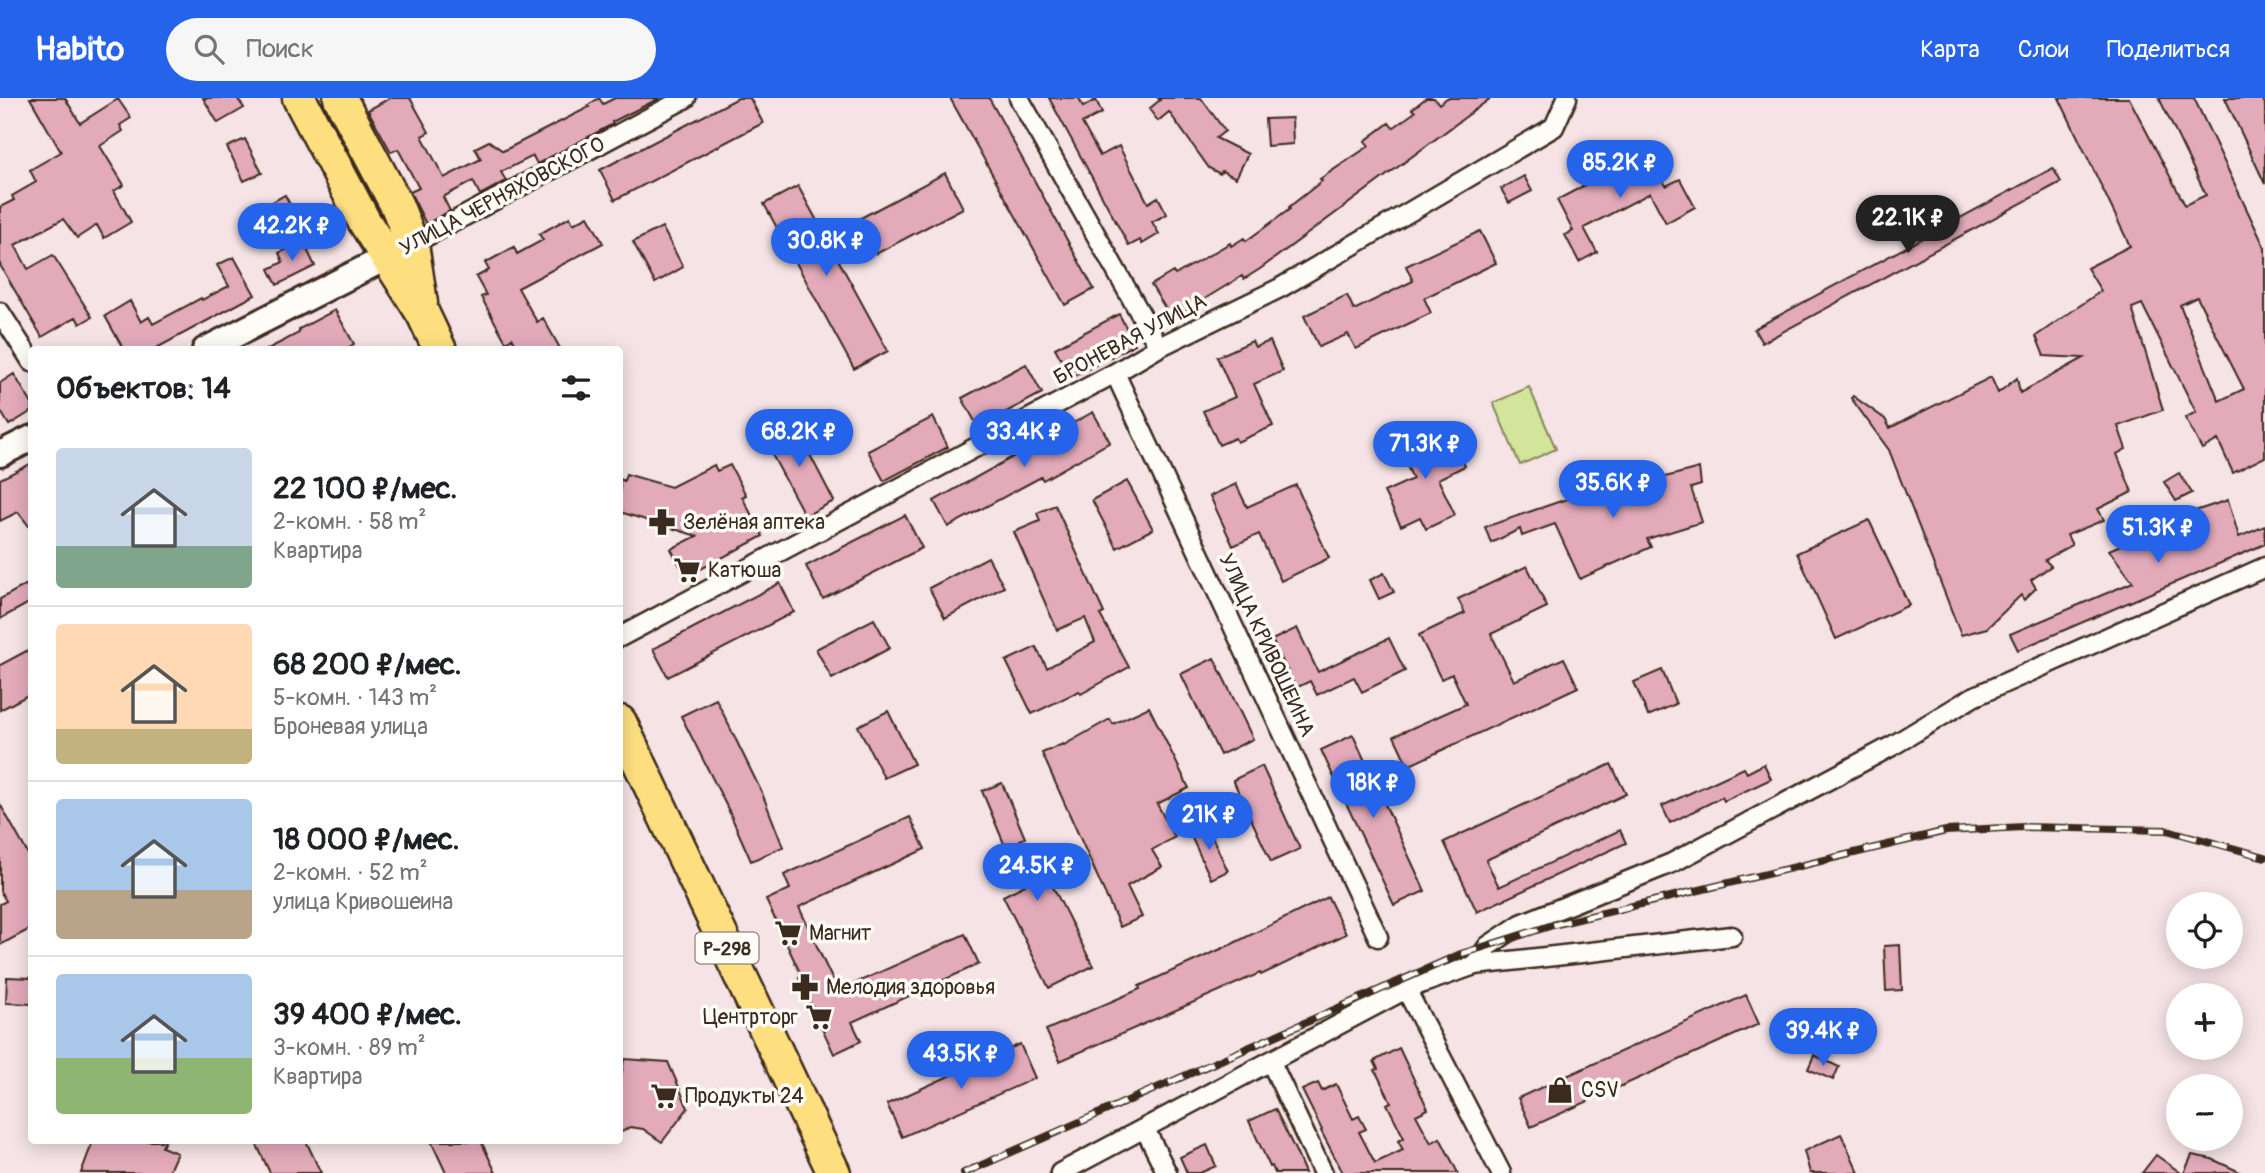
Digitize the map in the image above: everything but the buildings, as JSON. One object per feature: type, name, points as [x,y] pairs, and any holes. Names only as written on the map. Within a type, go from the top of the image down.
[{"type":"highway","points":[[299,98],[399,251],[422,314],[438,346]]},
{"type":"highway","points":[[340,98],[397,206],[399,251]]},
{"type":"highway","name":"Р-298","points":[[623,728],[834,1173]]},
{"type":"street","name":"УЛИЦА ЧЕРНЯХОВСКОГО","points":[[213,346],[399,251],[686,98]]},
{"type":"street","points":[[1018,98],[1159,347]]},
{"type":"street","name":"БРОНЕВАЯ УЛИЦА","points":[[623,635],[1159,347],[1280,288],[1554,127],[1567,98]]},
{"type":"street","points":[[0,312],[28,356]]},
{"type":"street","name":"УЛИЦА КРИВОШЕИНА","points":[[1115,373],[1378,937]]},
{"type":"street","points":[[0,454],[28,440]]},
{"type":"street","points":[[1475,965],[1488,946],[1521,923],[1672,863],[1892,746],[1973,698],[2265,567]]},
{"type":"street","points":[[1060,1173],[1406,989],[1475,965],[1732,936]]},
{"type":"street","points":[[1406,989],[1501,1173]]},
{"type":"street","points":[[1271,1062],[1323,1173]]},
{"type":"street","points":[[1145,1129],[1167,1173]]},
{"type":"green space","points":[[308,98],[330,98],[389,210],[372,219]]},
{"type":"green space","points":[[1529,387],[1556,449],[1520,465],[1493,403]]},
{"type":"railway","points":[[964,1173],[1461,954],[1553,925],[1946,831],[2024,827],[2167,830],[2265,857]]},
{"type":"place","name":"Зелёная аптека","points":[[662,522]]},
{"type":"place","name":"Катюша","points":[[687,570]]},
{"type":"place","name":"Магнит","points":[[788,933]]},
{"type":"place","name":"Мелодия здоровья","points":[[805,987]]},
{"type":"place","name":"Центрторг","points":[[819,1017]]},
{"type":"place","name":"CSV","points":[[1560,1090]]},
{"type":"place","name":"Продукты 24","points":[[664,1096]]}]
